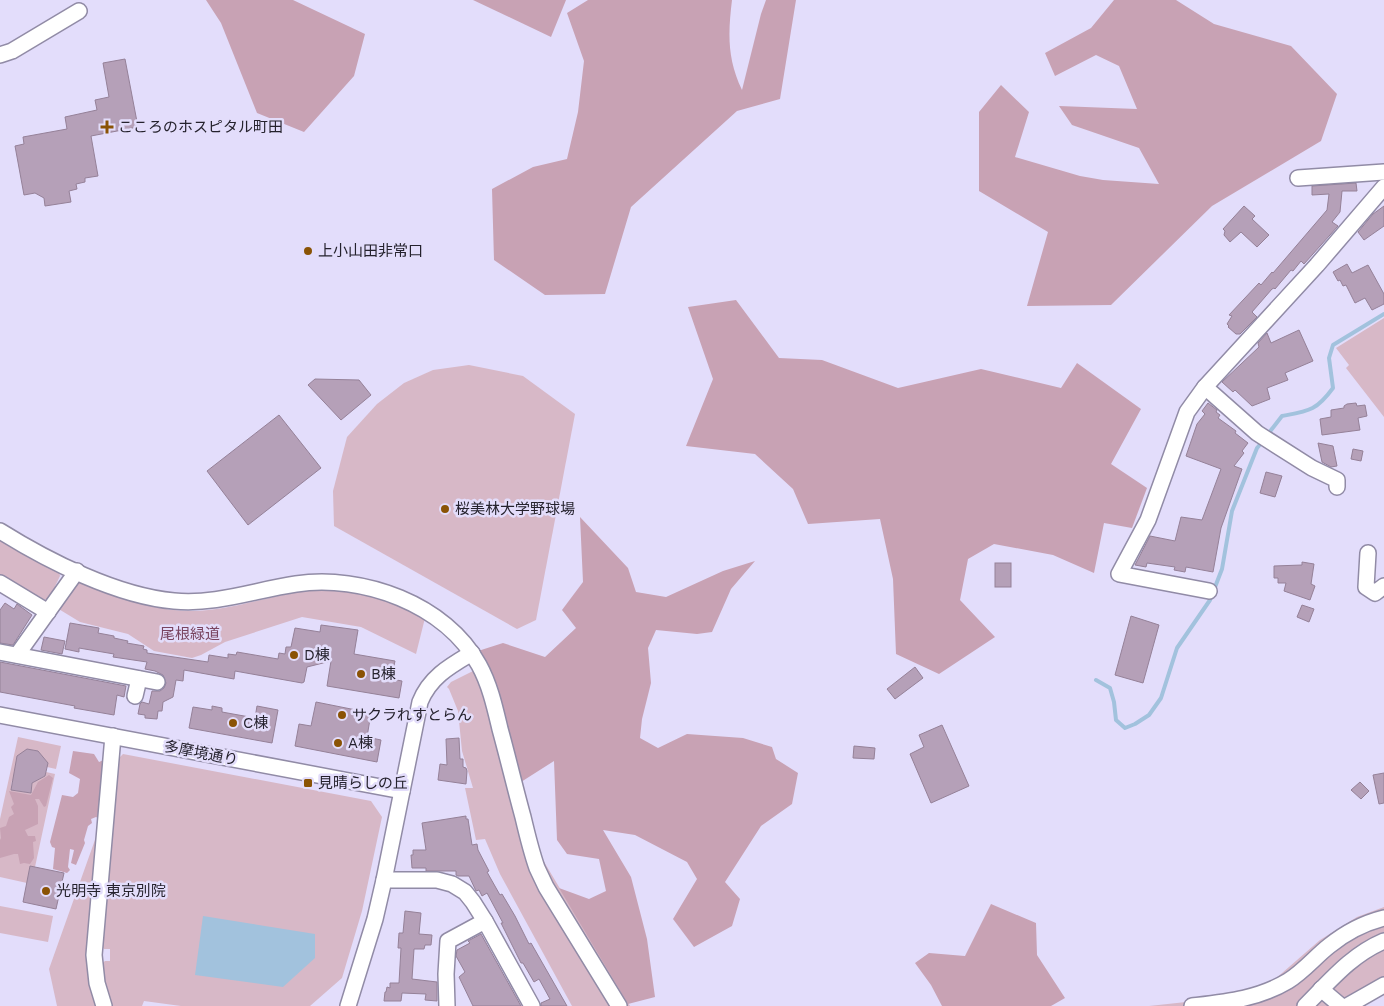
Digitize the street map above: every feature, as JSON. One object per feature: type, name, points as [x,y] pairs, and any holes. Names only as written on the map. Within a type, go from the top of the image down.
[{"type":"street","points":[[0,56],[12,52],[79,11]]},
{"type":"street","points":[[1298,178],[1384,172]]},
{"type":"street","points":[[1209,591],[1119,574],[1148,520],[1187,412],[1205,387],[1317,265],[1384,186]]},
{"type":"street","points":[[1205,387],[1257,433],[1312,468],[1337,480],[1336,487]]},
{"type":"street","points":[[0,531],[32,550],[77,571],[144,596],[188,602],[223,600],[309,582],[337,582],[396,595],[417,605],[444,624],[472,653],[479,664],[490,692],[537,868],[546,887],[620,1006]]},
{"type":"street","points":[[1368,553],[1366,587],[1375,593],[1384,586]]},
{"type":"street","points":[[17,655],[77,571]]},
{"type":"street","points":[[0,583],[48,612]]},
{"type":"street","points":[[0,652],[157,682]]},
{"type":"street","points":[[348,1006],[384,880],[417,712],[424,691],[434,678],[472,653]]},
{"type":"street","points":[[136,696],[139,678]]},
{"type":"street","name":"多摩境通り","points":[[0,715],[402,791]]},
{"type":"street","points":[[104,1006],[97,983],[113,736]]},
{"type":"street","points":[[384,880],[437,880],[452,884],[465,892],[485,921],[532,1006]]},
{"type":"street","points":[[1192,1006],[1242,999],[1277,987],[1300,972],[1344,935],[1360,926],[1384,918]]},
{"type":"street","points":[[447,1006],[448,941],[485,921]]},
{"type":"street","points":[[1305,1006],[1354,957],[1384,941]]},
{"type":"street","points":[[1347,1006],[1384,985]]},
{"type":"street","points":[[1322,988],[1341,1006]]},
{"type":"green space","points":[[1384,318],[1384,417],[1346,368],[1349,365],[1336,348]]},
{"type":"green space","name":"桜美林大学野球場","points":[[469,365],[523,376],[575,414],[536,620],[517,629],[334,526],[333,491],[347,437],[377,404],[404,383],[433,370]]},
{"type":"green space","points":[[0,536],[59,572],[60,576],[49,599],[42,600],[0,575]]},
{"type":"green space","name":"尾根緑道","points":[[75,580],[132,601],[176,610],[214,610],[292,593],[335,590],[377,596],[425,618],[416,654],[361,627],[302,617],[225,642],[192,658],[154,651],[128,634],[80,622],[57,608]]},
{"type":"green space","points":[[475,670],[534,845],[630,1006],[572,1006],[500,874],[485,839],[476,840],[465,788],[473,788],[462,751],[458,711],[447,687],[451,682]]},
{"type":"green space","points":[[18,737],[61,746],[56,769],[47,767],[47,763],[38,751],[27,749],[21,781],[12,780],[11,790],[31,793],[32,783],[45,776],[46,772],[55,774],[35,867],[27,883],[0,877],[0,819]]},
{"type":"green space","points":[[123,754],[371,801],[382,817],[362,911],[342,978],[310,1006],[181,1006],[144,1001],[142,1006],[110,1006],[103,985],[100,965],[105,961],[110,961],[110,949],[104,949],[100,944],[118,759]]},
{"type":"green space","points":[[96,837],[98,838],[86,955],[90,986],[96,1006],[57,1006],[49,969]]},
{"type":"green space","points":[[0,906],[53,916],[48,942],[0,933]]},
{"type":"green space","points":[[1384,907],[1384,991],[1355,1006],[1149,1006],[1223,998],[1266,987],[1320,940],[1357,917]]},
{"type":"shaded area","points":[[206,0],[293,0],[365,34],[354,76],[304,132],[257,113],[221,23]]},
{"type":"shaded area","points":[[473,0],[566,0],[551,37]]},
{"type":"shaded area","points":[[588,0],[732,0],[730,24],[731,57],[742,90],[766,0],[796,0],[780,99],[737,111],[631,207],[605,294],[545,295],[494,260],[492,189],[533,167],[567,159],[578,112],[584,61],[567,13]]},
{"type":"shaded area","points":[[1114,0],[1176,0],[1214,24],[1291,46],[1337,94],[1321,141],[1212,206],[1111,305],[1027,306],[1048,232],[979,191],[979,112],[1001,85],[1029,112],[1015,157],[1080,176],[1103,180],[1159,184],[1139,148],[1072,125],[1059,106],[1137,109],[1119,66],[1096,55],[1055,76],[1045,53],[1091,28]]},
{"type":"shaded area","points":[[736,300],[779,358],[822,360],[898,388],[981,369],[1061,388],[1077,363],[1141,409],[1111,464],[1147,488],[1132,528],[1104,523],[1094,573],[1053,555],[994,544],[968,559],[960,600],[995,637],[939,674],[896,654],[893,579],[880,519],[808,524],[793,489],[755,454],[686,446],[713,379],[688,307]]},
{"type":"shaded area","points":[[580,517],[628,568],[636,592],[666,597],[723,571],[755,561],[731,589],[712,632],[697,634],[656,630],[648,648],[651,683],[642,719],[640,738],[658,748],[687,734],[743,738],[772,747],[776,759],[798,773],[792,804],[761,826],[725,882],[740,899],[732,926],[694,947],[673,919],[697,879],[687,862],[635,835],[603,830],[631,877],[647,939],[655,997],[628,1004],[559,888],[589,899],[606,891],[599,859],[567,854],[557,840],[554,761],[521,782],[478,651],[503,643],[545,657],[576,628],[562,610],[583,582]]},
{"type":"shaded area","points":[[73,751],[94,754],[99,762],[106,759],[100,819],[96,817],[91,819],[92,823],[88,826],[84,840],[85,843],[76,865],[71,863],[74,850],[70,849],[68,867],[70,870],[67,873],[53,869],[55,848],[52,847],[50,842],[62,795],[73,797],[78,793],[80,779],[69,773]]},
{"type":"shaded area","points":[[49,775],[53,778],[46,806],[44,807],[39,799],[35,799],[38,806],[38,824],[25,830],[28,836],[35,836],[36,841],[33,842],[34,858],[30,864],[20,864],[18,854],[0,858],[0,828],[6,826],[9,817],[14,814],[11,807],[14,804],[9,791],[31,795],[38,782]]},
{"type":"shaded area","points":[[991,904],[1036,923],[1037,955],[1065,998],[1051,1006],[942,1006],[931,985],[915,963],[929,953],[965,956]]},
{"type":"water","points":[[203,916],[315,934],[315,958],[283,987],[195,975]]},
{"type":"building","points":[[125,59],[138,127],[91,136],[98,176],[85,178],[85,182],[76,184],[77,189],[69,191],[71,202],[45,206],[44,198],[35,193],[24,195],[15,146],[24,144],[23,137],[67,129],[65,117],[97,110],[95,100],[109,97],[103,63]]},
{"type":"building","points":[[1356,183],[1357,191],[1342,191],[1340,212],[1332,222],[1338,226],[1304,264],[1301,261],[1275,289],[1272,289],[1252,312],[1257,317],[1240,334],[1236,334],[1228,327],[1227,324],[1232,316],[1229,315],[1259,283],[1261,285],[1273,273],[1327,210],[1329,194],[1312,195],[1312,186]]},
{"type":"building","points":[[1244,206],[1255,216],[1252,219],[1269,235],[1257,247],[1241,232],[1230,242],[1224,235],[1225,231],[1223,229]]},
{"type":"building","points":[[1384,206],[1384,226],[1364,240],[1358,232],[1373,214]]},
{"type":"building","points":[[1347,264],[1352,273],[1368,265],[1384,294],[1384,304],[1372,310],[1365,298],[1355,303],[1346,285],[1343,286],[1340,280],[1338,281],[1333,272]]},
{"type":"building","points":[[1299,330],[1313,361],[1285,373],[1288,380],[1267,388],[1270,399],[1252,406],[1235,390],[1233,392],[1222,382],[1259,347],[1258,343],[1267,333],[1271,343]]},
{"type":"building","points":[[315,379],[359,380],[371,395],[341,420],[308,385]]},
{"type":"building","points":[[1208,403],[1217,410],[1216,412],[1220,415],[1218,418],[1236,431],[1235,433],[1248,443],[1242,451],[1244,453],[1234,466],[1242,469],[1221,528],[1213,572],[1186,567],[1185,572],[1174,570],[1175,567],[1147,563],[1146,567],[1135,565],[1150,536],[1175,541],[1181,517],[1202,520],[1221,469],[1186,456],[1197,424],[1205,414],[1202,411]]},
{"type":"building","points":[[1356,403],[1357,406],[1365,405],[1367,416],[1358,418],[1360,430],[1322,435],[1320,419],[1331,417],[1331,410],[1344,408],[1347,404]]},
{"type":"building","points":[[279,415],[321,468],[248,525],[207,471]]},
{"type":"building","points":[[1318,443],[1333,446],[1337,466],[1331,467],[1322,462]]},
{"type":"building","points":[[1353,449],[1363,451],[1361,461],[1351,459]]},
{"type":"building","points":[[1266,472],[1282,476],[1275,497],[1260,493]]},
{"type":"building","points":[[1302,562],[1314,564],[1311,584],[1315,586],[1310,600],[1284,591],[1286,583],[1278,583],[1278,578],[1274,578],[1274,566],[1302,565]]},
{"type":"building","points":[[995,563],[1011,563],[1011,587],[995,587]]},
{"type":"building","points":[[5,603],[14,609],[17,604],[32,615],[13,645],[0,643],[0,610]]},
{"type":"building","points":[[1302,605],[1314,609],[1309,622],[1297,617]]},
{"type":"building","points":[[1131,616],[1159,625],[1143,683],[1115,675]]},
{"type":"building","points":[[70,623],[99,628],[98,633],[114,636],[114,638],[128,641],[127,643],[144,646],[143,649],[147,650],[147,653],[208,662],[209,655],[228,658],[228,654],[236,655],[237,652],[278,659],[279,653],[285,654],[286,647],[291,647],[295,628],[320,632],[321,625],[358,630],[354,654],[395,661],[391,679],[402,681],[399,698],[327,686],[331,661],[307,667],[304,682],[302,683],[235,671],[234,679],[184,670],[183,681],[176,680],[173,697],[163,702],[162,711],[158,711],[157,719],[145,718],[145,715],[138,714],[140,704],[142,702],[149,704],[152,691],[160,691],[164,688],[166,683],[163,675],[145,669],[147,662],[113,657],[114,654],[79,648],[79,652],[65,649]]},
{"type":"building","points":[[44,637],[65,641],[62,654],[41,650]]},
{"type":"building","points":[[0,662],[126,686],[124,697],[117,695],[114,715],[0,692]]},
{"type":"building","points":[[915,667],[923,678],[895,699],[887,689]]},
{"type":"building","points":[[316,702],[371,713],[367,737],[381,740],[377,762],[295,746],[299,724],[311,726]]},
{"type":"building","name":"C棟","points":[[212,706],[222,708],[222,712],[255,718],[257,706],[278,710],[272,743],[189,728],[193,707],[212,710]]},
{"type":"building","points":[[942,725],[969,786],[931,803],[910,754],[924,747],[919,735]]},
{"type":"building","points":[[459,738],[460,759],[463,759],[463,767],[467,771],[466,784],[438,780],[440,764],[447,765],[446,739]]},
{"type":"building","points":[[854,746],[875,748],[874,759],[853,758]]},
{"type":"building","points":[[27,749],[38,751],[48,763],[45,776],[32,783],[31,793],[11,790],[17,756]]},
{"type":"building","points":[[1384,773],[1384,803],[1379,804],[1373,775]]},
{"type":"building","points":[[1360,782],[1369,791],[1361,799],[1351,790]]},
{"type":"building","points":[[466,816],[472,845],[477,844],[478,850],[489,871],[487,872],[500,895],[502,894],[529,944],[531,943],[567,1006],[541,1006],[541,1003],[550,999],[539,979],[534,982],[523,963],[521,963],[487,893],[482,896],[479,890],[476,891],[469,876],[458,876],[456,871],[426,871],[426,868],[412,868],[411,855],[413,855],[413,850],[426,850],[422,823]]},
{"type":"building","points":[[30,866],[64,873],[56,909],[23,902]]},
{"type":"building","points":[[405,911],[421,913],[419,934],[432,935],[431,945],[425,945],[424,949],[414,949],[412,979],[437,982],[437,1001],[425,1000],[426,994],[402,993],[401,1001],[384,1001],[385,992],[387,987],[390,988],[390,983],[399,983],[401,948],[398,948],[399,933],[403,933]]},
{"type":"building","points":[[481,934],[521,1006],[473,1006],[459,977],[465,972],[456,956],[457,950]]},
{"type":"waterway","points":[[1268,434],[1282,416],[1306,411],[1317,406],[1322,401],[1333,388],[1329,358],[1333,345],[1384,314]]},
{"type":"waterway","points":[[1096,680],[1110,688],[1116,720],[1125,728],[1149,715],[1161,698],[1177,648],[1210,600],[1222,569],[1232,511],[1257,448],[1264,440]]},
{"type":"place","name":"こころのホスピタル町田","points":[[107,127]]},
{"type":"place","name":"上小山田非常口","points":[[308,251]]},
{"type":"place","name":"桜美林大学野球場","points":[[445,509]]},
{"type":"place","name":"D棟","points":[[294,655]]},
{"type":"place","name":"B棟","points":[[361,674]]},
{"type":"place","name":"サクラれすとらん","points":[[342,715]]},
{"type":"place","name":"C棟","points":[[233,723]]},
{"type":"place","name":"A棟","points":[[338,743]]},
{"type":"place","name":"見晴らしの丘","points":[[308,783]]},
{"type":"place","name":"光明寺 東京別院","points":[[46,891]]}]
